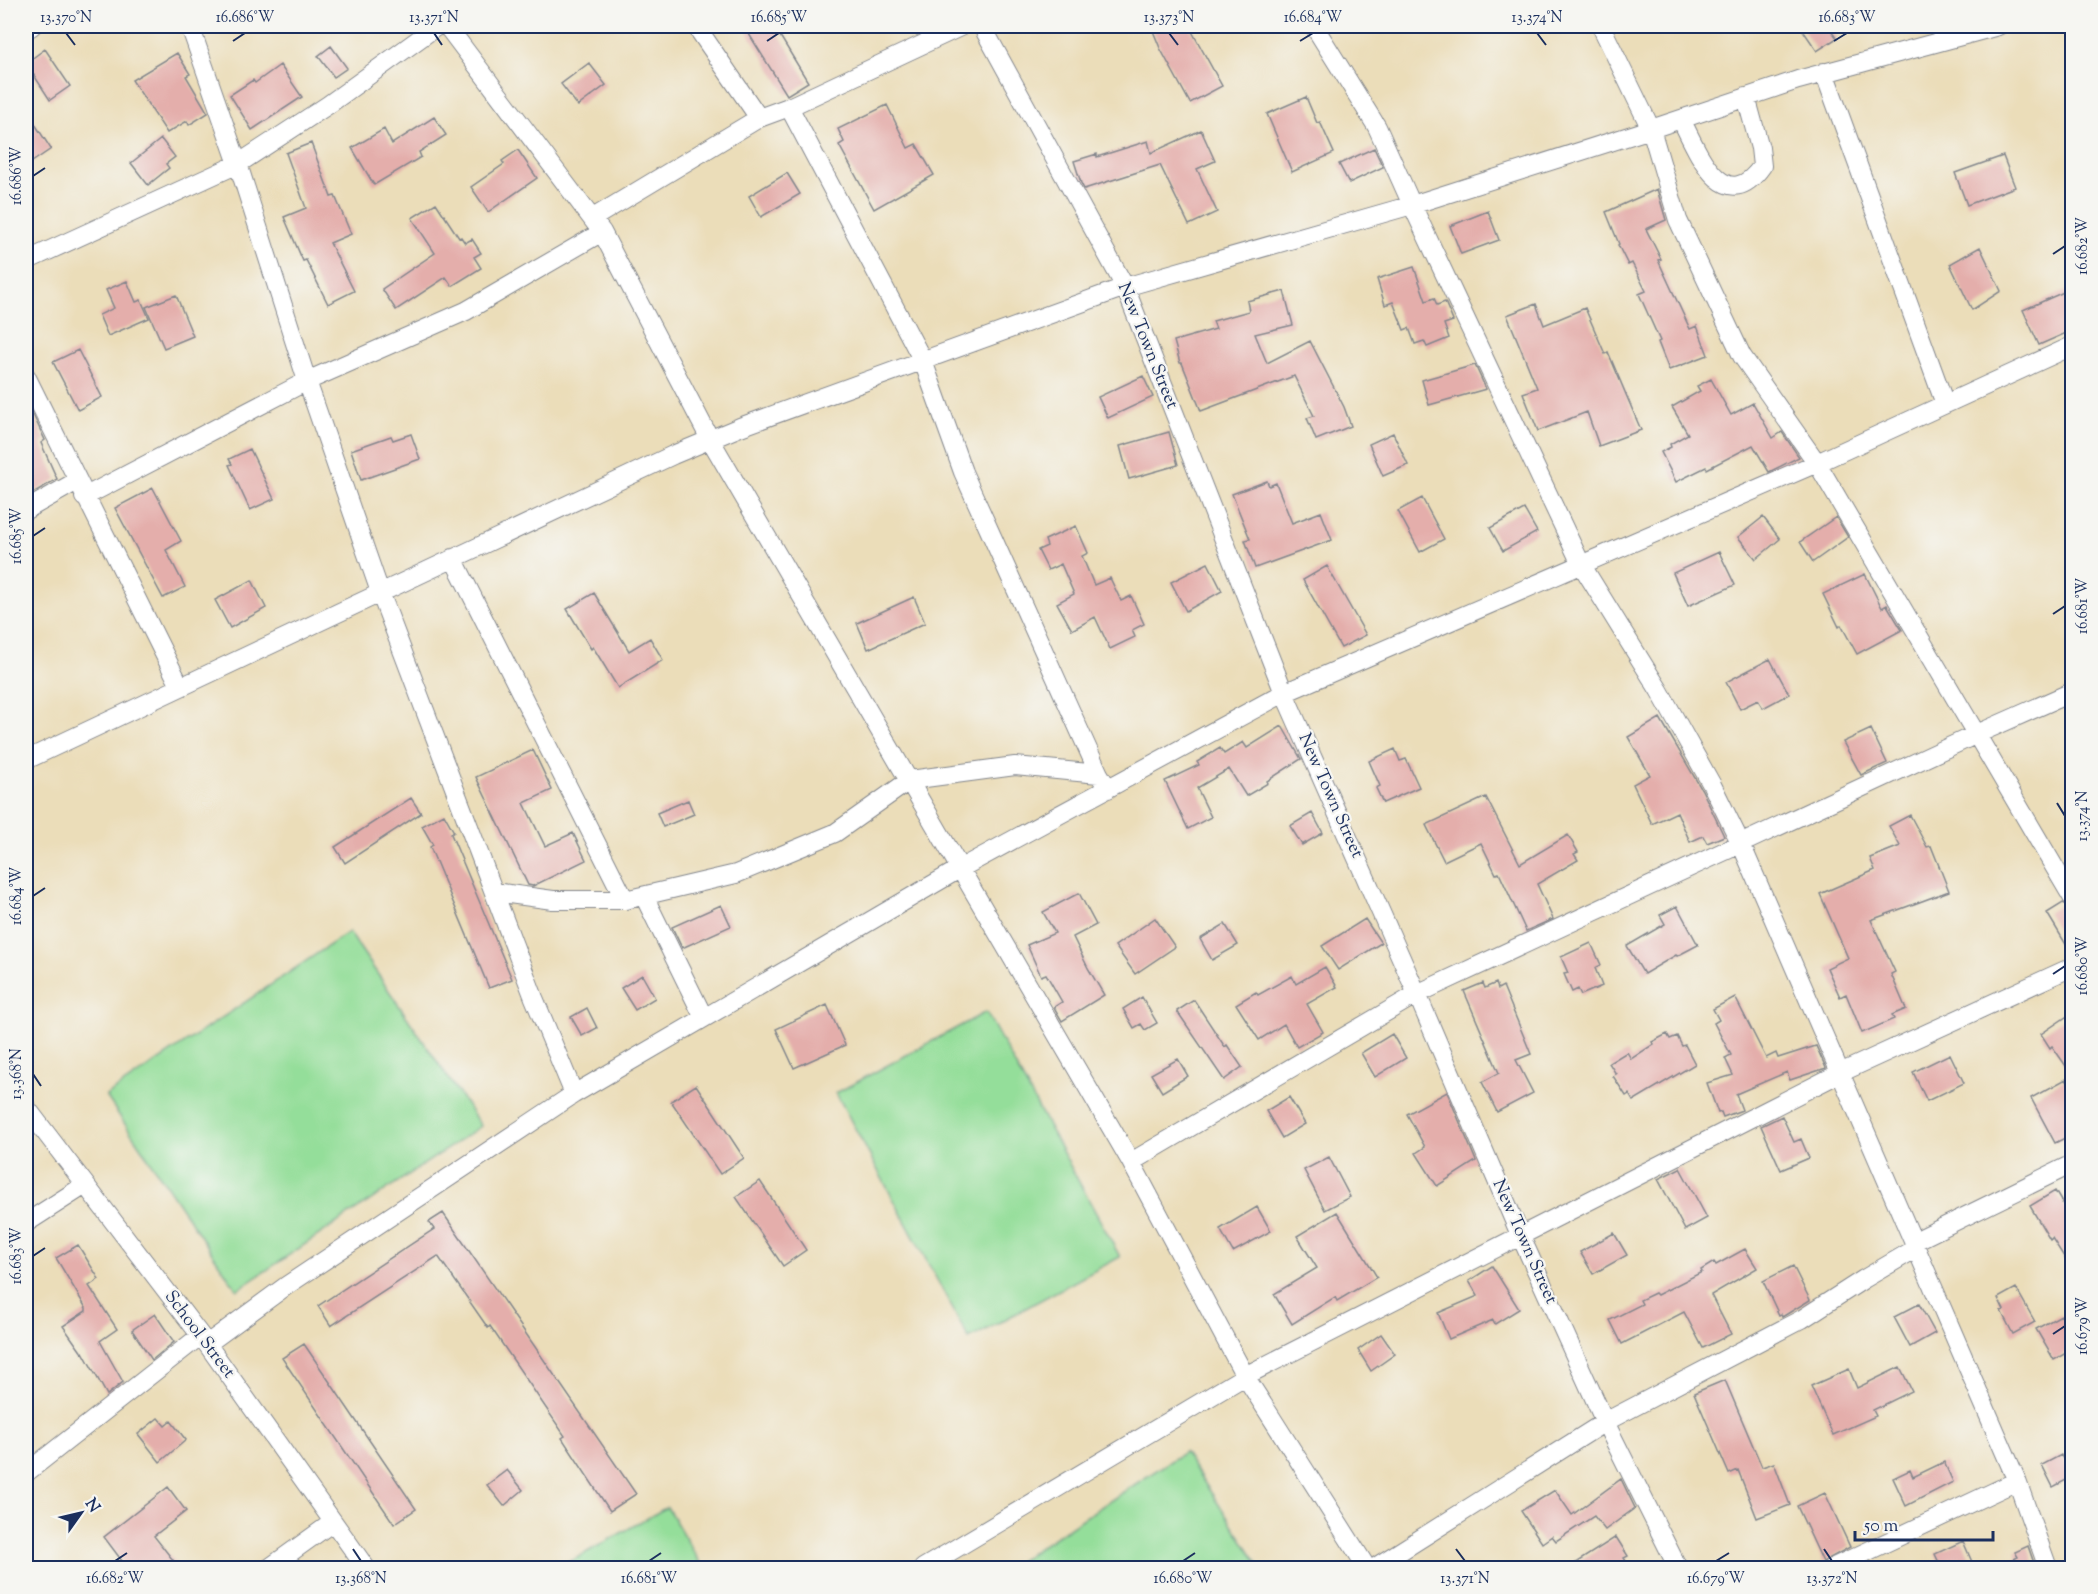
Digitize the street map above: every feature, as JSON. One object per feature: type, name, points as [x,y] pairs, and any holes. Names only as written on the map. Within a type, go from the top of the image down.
[{"type":"street","points":[[26,30],[32,26]]},
{"type":"street","points":[[190,26],[238,164],[307,381],[380,592],[534,998],[574,1094]]},
{"type":"street","points":[[26,261],[238,164],[328,105],[437,26]]},
{"type":"street","points":[[447,26],[598,225],[710,439],[1131,1162],[1245,1376],[1367,1569]]},
{"type":"street","points":[[696,26],[759,118]]},
{"type":"street","points":[[26,510],[80,489],[307,381],[466,311],[759,118],[789,107],[962,26]]},
{"type":"street","name":"New Town Street","points":[[982,26],[1125,287],[1284,693],[1418,994],[1521,1237],[1605,1422],[1678,1569]]},
{"type":"street","points":[[1314,26],[1377,126],[1412,206],[1581,564],[1659,690],[1713,785],[1741,844],[2017,1481],[2048,1569]]},
{"type":"street","points":[[1601,26],[1652,129],[1678,220],[1742,356],[1817,463],[2073,897]]},
{"type":"street","points":[[26,760],[710,439],[1125,287],[1412,206],[1824,72],[1997,26]]},
{"type":"street","points":[[1824,72],[1945,404]]},
{"type":"street","points":[[1681,118],[1705,166],[1717,179],[1730,185],[1742,183],[1755,175],[1762,166],[1760,148],[1746,97]]},
{"type":"street","points":[[789,107],[923,361],[963,472],[1104,781]]},
{"type":"street","points":[[26,1473],[203,1340],[574,1094],[961,868],[1104,781],[1284,693],[1817,463],[2073,346]]},
{"type":"street","points":[[26,376],[80,489],[180,686]]},
{"type":"street","points":[[453,558],[625,900]]},
{"type":"street","points":[[1131,1162],[1418,994],[1977,734],[2073,692]]},
{"type":"street","points":[[494,892],[553,900],[625,900],[736,874],[835,832],[910,780],[1015,766],[1104,781]]},
{"type":"street","points":[[644,896],[704,1018]]},
{"type":"street","points":[[923,1569],[1245,1376],[1840,1072],[2073,967]]},
{"type":"street","name":"School Street","points":[[26,1107],[203,1340],[366,1569]]},
{"type":"street","points":[[1374,1569],[1605,1422],[1802,1319],[1914,1246],[2073,1164]]},
{"type":"street","points":[[26,1223],[85,1185]]},
{"type":"street","points":[[1832,1569],[2017,1481]]},
{"type":"street","points":[[269,1569],[333,1522]]},
{"type":"green space","points":[[349,932],[481,1126],[237,1290],[106,1096]]},
{"type":"green space","points":[[986,1012],[1120,1257],[969,1339],[836,1093]]},
{"type":"green space","points":[[1184,1452],[1261,1568],[1008,1568]]},
{"type":"green space","points":[[667,1507],[703,1568],[559,1568]]},
{"type":"building","points":[[744,26],[774,26],[808,82],[787,95]]},
{"type":"building","points":[[1151,26],[1189,26],[1222,86],[1190,103],[1160,48]]},
{"type":"building","points":[[1800,26],[1828,26],[1837,38],[1817,51]]},
{"type":"building","points":[[331,46],[347,68],[334,77],[318,56]]},
{"type":"building","points":[[45,49],[70,86],[50,100],[26,63]]},
{"type":"building","points":[[177,53],[190,74],[186,76],[208,113],[189,125],[187,121],[167,133],[132,80]]},
{"type":"building","points":[[589,63],[606,85],[578,106],[561,84]]},
{"type":"building","points":[[280,65],[302,97],[252,130],[230,95],[253,80],[255,83]]},
{"type":"building","points":[[1306,97],[1334,153],[1292,172],[1267,114]]},
{"type":"building","points":[[887,105],[908,148],[916,144],[934,175],[874,209],[839,145],[844,142],[838,129]]},
{"type":"building","points":[[26,110],[51,149],[32,162],[26,152]]},
{"type":"building","points":[[434,117],[446,135],[419,152],[421,157],[374,185],[352,148],[384,129],[392,144]]},
{"type":"building","points":[[1201,130],[1215,161],[1197,169],[1217,212],[1189,225],[1160,165],[1084,189],[1081,183],[1074,161],[1097,154],[1097,157],[1148,141],[1151,153]]},
{"type":"building","points":[[161,139],[175,157],[166,164],[169,168],[148,185],[131,163]]},
{"type":"building","points":[[311,143],[331,197],[335,196],[351,234],[330,243],[354,291],[328,304],[306,260],[303,261],[284,217],[306,208],[286,153]]},
{"type":"building","points":[[1374,148],[1383,167],[1349,183],[1339,164]]},
{"type":"building","points":[[518,150],[537,178],[488,212],[471,187],[504,164],[502,161]]},
{"type":"building","points":[[2003,156],[2015,187],[1967,205],[1955,173]]},
{"type":"building","points":[[787,173],[800,194],[761,217],[749,196]]},
{"type":"building","points":[[1657,189],[1666,220],[1646,229],[1690,329],[1697,326],[1708,355],[1669,370],[1658,342],[1660,341],[1639,294],[1646,291],[1632,263],[1628,265],[1606,212]]},
{"type":"building","points":[[436,203],[459,238],[461,237],[465,243],[472,239],[481,253],[474,257],[481,268],[452,286],[446,277],[396,310],[382,289],[435,253],[412,218]]},
{"type":"building","points":[[1488,211],[1499,240],[1461,254],[1450,226]]},
{"type":"building","points":[[1980,247],[2001,291],[1972,310],[1950,264]]},
{"type":"building","points":[[1414,267],[1426,301],[1434,298],[1437,305],[1445,302],[1453,321],[1444,324],[1449,338],[1427,347],[1424,341],[1415,344],[1409,328],[1404,330],[1393,302],[1385,305],[1377,279]]},
{"type":"building","points":[[127,281],[136,302],[141,300],[149,318],[108,336],[99,315],[114,308],[106,290]]},
{"type":"building","points":[[1284,291],[1293,325],[1255,334],[1267,363],[1310,341],[1344,407],[1351,426],[1316,440],[1307,418],[1314,416],[1294,376],[1201,411],[1182,363],[1180,363],[1174,341],[1216,329],[1213,321],[1249,311],[1247,301]]},
{"type":"building","points":[[2066,291],[2073,305],[2073,330],[2039,345],[2023,310]]},
{"type":"building","points":[[176,295],[193,336],[164,348],[146,307]]},
{"type":"building","points":[[1536,304],[1544,325],[1585,308],[1605,354],[1608,352],[1641,430],[1599,446],[1587,412],[1538,431],[1523,393],[1537,388],[1507,315]]},
{"type":"building","points":[[78,350],[102,397],[78,410],[53,362]]},
{"type":"building","points":[[1475,365],[1486,389],[1429,405],[1422,380]]},
{"type":"building","points":[[1143,376],[1153,397],[1108,418],[1098,397]]},
{"type":"building","points":[[1711,379],[1731,415],[1753,403],[1773,438],[1782,432],[1799,457],[1769,472],[1753,445],[1676,482],[1661,452],[1688,434],[1672,407],[1700,391],[1697,386]]},
{"type":"building","points":[[26,400],[45,440],[41,443],[57,479],[26,497]]},
{"type":"building","points":[[1169,432],[1178,465],[1129,479],[1120,446]]},
{"type":"building","points":[[1393,433],[1408,465],[1383,476],[1369,444]]},
{"type":"building","points":[[411,434],[420,459],[361,480],[351,450],[391,436],[393,440]]},
{"type":"building","points":[[250,449],[274,499],[250,510],[229,465],[232,464],[229,459]]},
{"type":"building","points":[[1267,481],[1269,486],[1276,483],[1292,523],[1321,512],[1332,540],[1255,568],[1245,540],[1250,539],[1232,494]]},
{"type":"building","points":[[153,488],[181,541],[166,550],[185,587],[163,598],[115,508]]},
{"type":"building","points":[[1422,498],[1444,539],[1420,552],[1398,511]]},
{"type":"building","points":[[1524,509],[1537,532],[1503,551],[1490,528]]},
{"type":"building","points":[[1763,517],[1780,539],[1756,559],[1738,537]]},
{"type":"building","points":[[1836,517],[1848,537],[1813,562],[1800,542]]},
{"type":"building","points":[[1076,526],[1088,553],[1082,556],[1094,585],[1110,578],[1121,601],[1131,596],[1144,624],[1132,630],[1135,637],[1110,649],[1095,617],[1072,630],[1057,603],[1074,594],[1061,564],[1048,570],[1038,550],[1047,546],[1045,540]]},
{"type":"building","points":[[1719,552],[1735,585],[1688,606],[1673,573]]},
{"type":"building","points":[[1208,563],[1222,591],[1186,611],[1171,582]]},
{"type":"building","points":[[1327,566],[1366,635],[1341,648],[1303,580]]},
{"type":"building","points":[[1865,574],[1882,608],[1887,605],[1902,630],[1857,654],[1841,625],[1839,627],[1823,594]]},
{"type":"building","points":[[252,580],[266,608],[230,628],[215,600]]},
{"type":"building","points":[[594,593],[629,651],[650,638],[663,660],[618,688],[567,609]]},
{"type":"building","points":[[914,597],[925,623],[868,649],[857,623]]},
{"type":"building","points":[[1770,659],[1789,694],[1763,708],[1758,700],[1740,709],[1726,682]]},
{"type":"building","points":[[1660,718],[1702,790],[1724,836],[1707,843],[1703,836],[1690,842],[1677,812],[1652,824],[1633,784],[1650,775],[1628,737]]},
{"type":"building","points":[[1282,726],[1301,759],[1246,796],[1229,769],[1197,788],[1211,817],[1188,829],[1165,781],[1199,765],[1197,762],[1220,748],[1224,754],[1243,742],[1247,748]]},
{"type":"building","points":[[1871,729],[1887,763],[1861,775],[1843,742]]},
{"type":"building","points":[[1395,749],[1400,761],[1406,759],[1419,787],[1383,803],[1376,788],[1380,786],[1369,761]]},
{"type":"building","points":[[533,750],[552,790],[524,803],[545,846],[573,833],[586,860],[533,886],[528,885],[476,777]]},
{"type":"building","points":[[1486,797],[1520,864],[1568,835],[1578,852],[1574,854],[1578,860],[1537,884],[1553,919],[1526,931],[1499,873],[1496,874],[1481,843],[1444,861],[1426,825]]},
{"type":"building","points":[[411,798],[421,813],[345,863],[335,847]]},
{"type":"building","points":[[688,800],[694,814],[663,827],[657,813]]},
{"type":"building","points":[[1312,813],[1323,833],[1302,845],[1290,826]]},
{"type":"building","points":[[444,814],[454,832],[451,834],[512,979],[489,988],[430,847],[433,845],[422,826]]},
{"type":"building","points":[[1910,815],[1927,847],[1931,846],[1949,891],[1871,920],[1895,972],[1891,974],[1906,1009],[1892,1015],[1894,1019],[1862,1033],[1846,994],[1840,997],[1827,968],[1848,958],[1820,894],[1875,870],[1870,858],[1900,846],[1889,826]]},
{"type":"building","points":[[1079,893],[1096,925],[1073,937],[1104,995],[1062,1021],[1054,1007],[1062,1002],[1046,974],[1041,976],[1027,945],[1055,933],[1043,912]]},
{"type":"building","points":[[2063,903],[2073,908],[2073,956],[2047,913]]},
{"type":"building","points":[[721,905],[731,926],[682,948],[672,927]]},
{"type":"building","points":[[1677,906],[1698,945],[1644,974],[1627,946],[1665,924],[1660,915]]},
{"type":"building","points":[[1155,918],[1175,947],[1135,974],[1115,946]]},
{"type":"building","points":[[1365,919],[1381,943],[1338,970],[1322,946]]},
{"type":"building","points":[[1225,924],[1238,945],[1212,960],[1200,939]]},
{"type":"building","points":[[1591,943],[1601,965],[1595,968],[1602,986],[1581,995],[1578,989],[1572,992],[1564,974],[1568,973],[1561,957]]},
{"type":"building","points":[[1325,967],[1337,987],[1307,1004],[1323,1032],[1297,1047],[1284,1024],[1259,1040],[1236,1004],[1292,976],[1296,984]]},
{"type":"building","points":[[642,975],[655,998],[635,1010],[621,988]]},
{"type":"building","points":[[1483,983],[1485,988],[1496,983],[1498,989],[1503,986],[1531,1054],[1516,1060],[1533,1093],[1497,1112],[1482,1082],[1499,1073],[1464,991]]},
{"type":"building","points":[[1142,997],[1157,1023],[1145,1030],[1141,1024],[1134,1028],[1123,1009]]},
{"type":"building","points":[[1735,997],[1766,1058],[1776,1053],[1778,1058],[1816,1046],[1826,1068],[1790,1080],[1787,1072],[1736,1094],[1742,1110],[1723,1117],[1721,1112],[1718,1113],[1707,1083],[1733,1075],[1725,1058],[1731,1055],[1714,1023],[1719,1020],[1713,1009]]},
{"type":"building","points":[[1194,1000],[1225,1047],[1227,1045],[1242,1067],[1224,1080],[1177,1011]]},
{"type":"building","points":[[827,1005],[845,1045],[794,1068],[776,1029]]},
{"type":"building","points":[[587,1008],[597,1028],[582,1036],[571,1017]]},
{"type":"building","points":[[2066,1017],[2073,1027],[2073,1076],[2041,1034]]},
{"type":"building","points":[[1392,1034],[1406,1058],[1375,1077],[1361,1053]]},
{"type":"building","points":[[1667,1034],[1670,1039],[1677,1036],[1682,1046],[1685,1045],[1695,1064],[1633,1101],[1629,1094],[1626,1096],[1613,1076],[1616,1074],[1609,1063],[1627,1052],[1631,1059],[1654,1044],[1652,1042]]},
{"type":"building","points":[[1950,1054],[1964,1083],[1927,1101],[1913,1072]]},
{"type":"building","points":[[1178,1059],[1188,1076],[1162,1092],[1151,1074]]},
{"type":"building","points":[[2066,1079],[2073,1091],[2073,1134],[2055,1143],[2031,1098]]},
{"type":"building","points":[[696,1085],[744,1158],[720,1174],[671,1101]]},
{"type":"building","points":[[1447,1092],[1476,1161],[1437,1186],[1416,1153],[1425,1147],[1407,1114]]},
{"type":"building","points":[[1289,1097],[1305,1124],[1282,1138],[1266,1111]]},
{"type":"building","points":[[1782,1116],[1794,1142],[1801,1139],[1809,1158],[1781,1170],[1761,1126]]},
{"type":"building","points":[[1329,1157],[1350,1197],[1325,1210],[1304,1170]]},
{"type":"building","points":[[1680,1168],[1707,1218],[1685,1230],[1658,1179]]},
{"type":"building","points":[[760,1181],[806,1250],[783,1266],[736,1197]]},
{"type":"building","points":[[2055,1191],[2073,1221],[2073,1271],[2052,1238],[2050,1240],[2030,1206]]},
{"type":"building","points":[[1257,1207],[1271,1231],[1233,1252],[1220,1229]]},
{"type":"building","points":[[1337,1212],[1377,1277],[1337,1301],[1335,1297],[1292,1324],[1274,1294],[1317,1268],[1297,1236]]},
{"type":"building","points":[[443,1213],[636,1494],[610,1511],[562,1438],[565,1436],[490,1326],[488,1328],[438,1256],[331,1326],[318,1306],[434,1229],[429,1222]]},
{"type":"building","points":[[1614,1233],[1627,1255],[1593,1274],[1580,1252]]},
{"type":"building","points":[[78,1245],[99,1279],[89,1286],[117,1329],[100,1341],[123,1382],[107,1395],[83,1352],[63,1326],[86,1311],[56,1258]]},
{"type":"building","points":[[1745,1249],[1757,1268],[1711,1295],[1731,1334],[1703,1348],[1684,1312],[1622,1344],[1610,1320],[1642,1304],[1640,1300],[1655,1293],[1657,1295],[1702,1272],[1701,1270],[1714,1262],[1716,1265]]},
{"type":"building","points":[[1492,1266],[1519,1309],[1495,1324],[1493,1320],[1449,1339],[1438,1313],[1478,1296],[1469,1281]]},
{"type":"building","points":[[1793,1266],[1810,1300],[1782,1317],[1763,1281]]},
{"type":"building","points":[[2016,1288],[2035,1322],[2013,1334],[2001,1311],[2004,1310],[1998,1298]]},
{"type":"building","points":[[1919,1304],[1935,1333],[1910,1347],[1894,1317]]},
{"type":"building","points":[[155,1314],[174,1342],[152,1360],[132,1330]]},
{"type":"building","points":[[2061,1315],[2073,1335],[2073,1349],[2054,1360],[2036,1329]]},
{"type":"building","points":[[1381,1334],[1395,1354],[1371,1371],[1358,1350]]},
{"type":"building","points":[[304,1344],[416,1509],[394,1524],[282,1358]]},
{"type":"building","points":[[1900,1367],[1912,1391],[1873,1410],[1876,1416],[1833,1435],[1811,1386],[1849,1369],[1857,1388]]},
{"type":"building","points":[[1725,1380],[1762,1467],[1774,1463],[1790,1505],[1757,1518],[1738,1470],[1729,1474],[1694,1393]]},
{"type":"building","points":[[158,1418],[165,1426],[171,1421],[186,1440],[160,1462],[138,1434]]},
{"type":"building","points":[[2061,1455],[2072,1477],[2053,1487],[2042,1465]]},
{"type":"building","points":[[1944,1462],[1953,1482],[1906,1506],[1893,1478],[1910,1470],[1913,1477]]},
{"type":"building","points":[[507,1470],[523,1490],[504,1506],[487,1485]]},
{"type":"building","points":[[1621,1479],[1635,1508],[1605,1530],[1594,1516],[1556,1541],[1552,1536],[1542,1543],[1521,1511],[1555,1490],[1572,1515]]},
{"type":"building","points":[[168,1487],[186,1511],[154,1536],[180,1569],[128,1569],[104,1537]]},
{"type":"building","points":[[1825,1493],[1850,1547],[1823,1562],[1797,1506]]},
{"type":"building","points":[[1616,1537],[1628,1556],[1624,1558],[1631,1569],[1566,1569]]},
{"type":"building","points":[[1963,1541],[1975,1569],[1942,1569],[1935,1554]]},
{"type":"building","points":[[2028,1546],[2036,1569],[1993,1569],[2018,1557],[2015,1552]]}]
